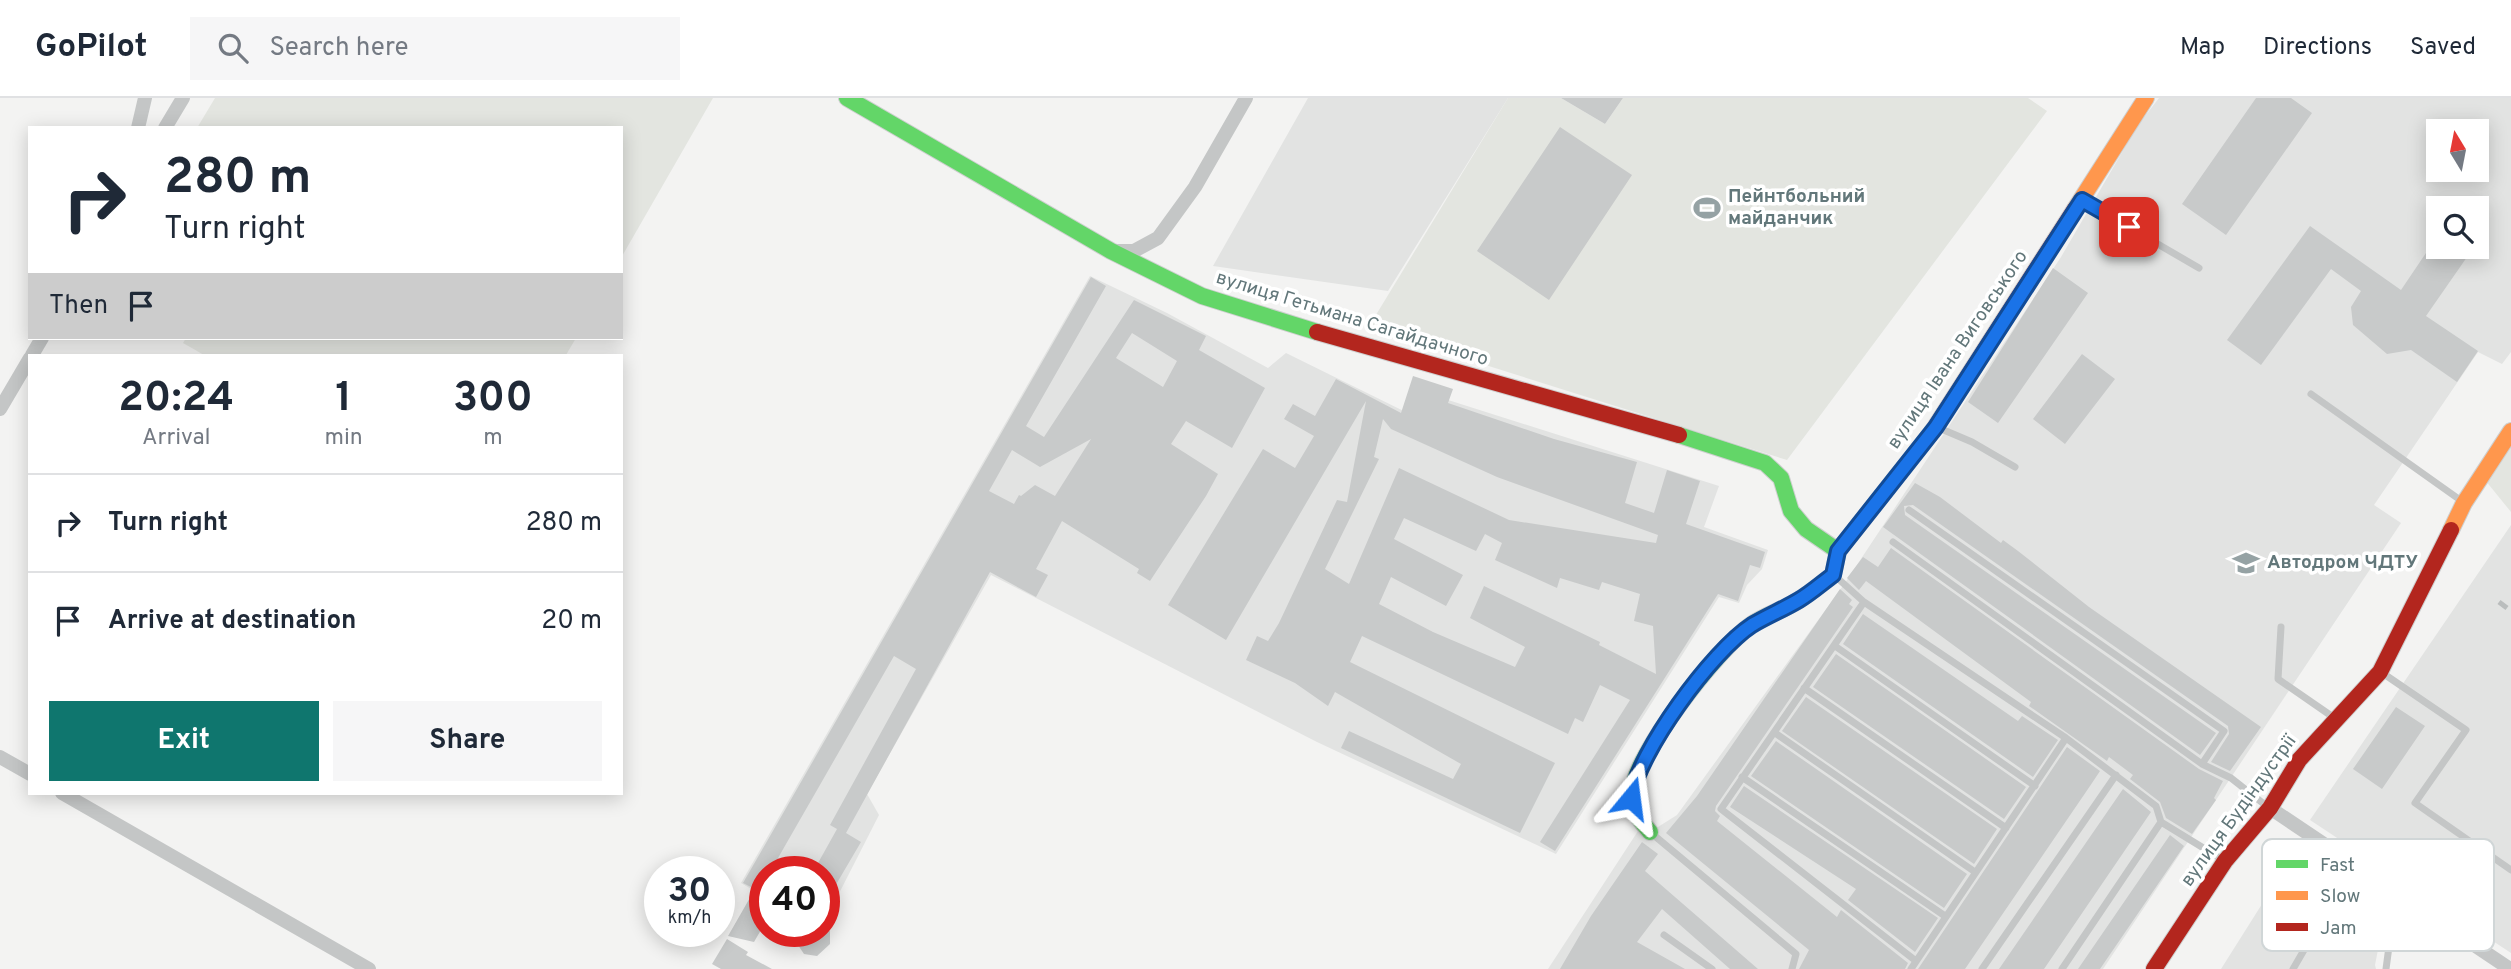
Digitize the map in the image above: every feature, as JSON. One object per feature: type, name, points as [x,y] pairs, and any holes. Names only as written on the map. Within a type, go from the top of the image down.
[{"type":"street","points":[[138,126],[145,98]]},
{"type":"street","points":[[166,126],[183,98]]},
{"type":"street","name":"вулиця Гетьмана Сагайдачного","points":[[847,98],[1111,251],[1184,288],[1235,308],[1730,449],[1765,463],[1780,478],[1791,511],[1806,529],[1838,551]]},
{"type":"street","points":[[1111,251],[1134,251],[1158,238],[1195,187],[1246,98]]},
{"type":"street","name":"вулиця Івана Виговського","points":[[1833,575],[1838,551],[1936,427],[2146,98]]},
{"type":"street","points":[[0,409],[28,362]]},
{"type":"street","name":"вулиця Будіндустрії","points":[[2154,969],[2225,861],[2270,808],[2299,760],[2380,672],[2464,503],[2511,431]]},
{"type":"street","points":[[1650,832],[1634,808],[1631,798],[1633,784],[1642,762],[1674,713],[1728,645],[1751,625],[1801,599],[1833,575]]},
{"type":"street","points":[[0,757],[28,773]]},
{"type":"street","points":[[65,795],[369,969]]},
{"type":"street","points":[[2270,808],[2316,839]]},
{"type":"street","points":[[2483,951],[2510,969]]},
{"type":"lane","points":[[2082,200],[2199,268]]},
{"type":"lane","points":[[2311,394],[2464,503]]},
{"type":"lane","points":[[1936,427],[1972,442],[2015,467]]},
{"type":"lane","points":[[1909,510],[2224,731],[2202,764]]},
{"type":"lane","points":[[1893,541],[2202,764],[2231,778],[2270,808]]},
{"type":"lane","points":[[1833,575],[1864,602],[2066,738],[2116,775],[2156,806],[2161,822],[2225,861]]},
{"type":"lane","points":[[1864,602],[1721,809],[1916,961]]},
{"type":"lane","points":[[2281,627],[2278,679],[2337,719]]},
{"type":"lane","points":[[1835,646],[2035,786]]},
{"type":"lane","points":[[2380,672],[2466,730],[2414,803],[2466,839]]},
{"type":"lane","points":[[1804,688],[2006,828]]},
{"type":"lane","points":[[1775,733],[1975,872]]},
{"type":"lane","points":[[1911,969],[2066,738]]},
{"type":"lane","points":[[1982,969],[2116,775]]},
{"type":"lane","points":[[1742,778],[1945,916]]},
{"type":"lane","points":[[2062,969],[2161,822]]},
{"type":"lane","points":[[1650,832],[1796,954],[1793,969]]},
{"type":"lane","points":[[2494,858],[2511,870]]},
{"type":"lane","points":[[1664,934],[1712,969]]},
{"type":"lane","points":[[2293,969],[2303,951]]},
{"type":"lane","points":[[2386,969],[2388,951]]},
{"type":"shaded area","points":[[215,98],[713,98],[623,255],[623,126],[198,126]]},
{"type":"shaded area","points":[[1308,98],[1508,98],[1388,291],[1213,266]]},
{"type":"shaded area","name":"Пейнтбольний майданчик","points":[[1508,98],[1561,98],[1605,124],[1623,98],[2028,98],[2047,111],[1787,460],[1368,328]]},
{"type":"shaded area","points":[[2159,98],[2511,98],[2511,352],[2502,364],[2478,352],[2374,505],[2401,523],[2103,969],[1548,969],[1638,831],[1650,832],[1677,815],[1845,583],[2061,257],[2138,125]]},
{"type":"shaded area","points":[[1090,276],[1167,313],[1268,368],[1286,353],[1432,425],[1445,399],[1719,486],[1704,527],[1768,550],[1762,569],[1747,585],[1739,603],[1719,597],[1556,854],[1317,742],[991,575],[867,794],[879,815],[840,891],[840,856],[757,856]]},
{"type":"shaded area","points":[[185,340],[575,340],[567,354],[202,354],[183,343]]},
{"type":"shaded area","points":[[2511,431],[2511,512],[2481,475]]},
{"type":"shaded area","points":[[2511,525],[2511,953],[2494,942],[2494,839],[2339,839],[2310,820]]},
{"type":"shaded area","points":[[749,869],[749,888],[741,883]]},
{"type":"shaded area","points":[[2262,904],[2262,951],[2378,951],[2376,969],[2221,969]]},
{"type":"building","points":[[1561,98],[1623,98],[1605,124]]},
{"type":"building","points":[[2256,98],[2291,98],[2312,113],[2226,235],[2182,204]]},
{"type":"building","points":[[1560,127],[1632,175],[1549,300],[1477,251]]},
{"type":"building","points":[[2310,226],[2401,290],[2426,253],[2426,259],[2466,259],[2426,316],[2478,351],[2457,382],[2411,350],[2387,354],[2353,325],[2351,307],[2361,291],[2331,269],[2261,365],[2227,340]]},
{"type":"building","points":[[2053,268],[2088,293],[1998,423],[1968,402]]},
{"type":"building","points":[[1091,277],[1106,286],[1026,426],[1044,437],[1134,300],[1206,336],[1199,350],[1265,388],[1232,448],[1186,421],[1171,444],[1218,474],[1150,581],[1137,573],[1139,569],[1062,521],[1036,569],[1048,575],[1036,597],[990,572],[846,833],[861,842],[840,878],[840,856],[822,856],[837,829],[830,825],[916,669],[894,656],[779,856],[759,856]],"holes":[[[1132,333],[1177,361],[1163,387],[1116,358]],[[1091,439],[1055,496],[1035,485],[1019,495],[1014,504],[989,491],[1012,450],[1040,467]]]},
{"type":"building","points":[[2082,354],[2115,379],[2065,444],[2033,419]]},
{"type":"building","points":[[1413,376],[1453,389],[1448,403],[1554,439],[1637,462],[1625,503],[1654,513],[1667,470],[1700,481],[1686,524],[1765,552],[1760,568],[1750,565],[1738,601],[1718,594],[1555,851],[1540,842],[1630,700],[1600,685],[1583,722],[1575,718],[1568,734],[1362,636],[1350,662],[1555,763],[1520,833],[1341,748],[1349,731],[1453,779],[1461,764],[1335,692],[1328,706],[1295,683],[1246,660],[1257,636],[1268,641],[1279,623],[1337,500],[1347,502],[1366,401],[1226,640],[1168,605],[1263,449],[1295,468],[1314,436],[1284,419],[1293,404],[1315,416],[1336,379],[1401,413]],"holes":[[[1383,419],[1391,429],[1497,477],[1658,535],[1656,543],[1509,520],[1399,468],[1349,584],[1325,569],[1379,459],[1374,457]],[[1404,518],[1476,551],[1485,534],[1502,543],[1495,560],[1557,588],[1560,578],[1599,590],[1602,582],[1640,594],[1634,621],[1653,626],[1656,674],[1599,645],[1600,642],[1484,586],[1470,618],[1525,647],[1515,667],[1433,632],[1379,604],[1391,577],[1446,606],[1463,575],[1394,539]]]},
{"type":"building","points":[[1915,483],[1940,497],[2001,543],[2003,540],[2089,607],[2261,727],[2230,771],[2211,762],[2229,734],[2228,726],[1913,505],[1904,506],[1905,515],[2216,733],[2200,755],[1883,527]]},
{"type":"building","points":[[1891,548],[2199,769],[2223,781],[2214,798],[2216,800],[2192,834],[2166,818],[2160,802],[2130,779],[2133,775],[2109,757],[2107,761],[2029,706],[2031,702],[1866,581],[1859,590],[1847,578],[1863,557],[1878,567]]},
{"type":"building","points":[[1840,589],[1852,600],[1849,604],[1853,607],[1715,811],[1720,816],[1717,821],[1837,917],[1841,910],[1908,963],[1905,969],[1799,969],[1809,950],[1666,833],[1697,796]]},
{"type":"building","points":[[1863,614],[2018,721],[2022,716],[2058,740],[2033,777],[1843,644]]},
{"type":"building","points":[[1836,654],[2026,787],[2004,819],[1813,687]]},
{"type":"building","points":[[1806,697],[1997,829],[1974,864],[1782,731]]},
{"type":"building","points":[[2396,707],[2425,726],[2382,789],[2353,769]]},
{"type":"building","points":[[1776,741],[1967,874],[1944,908],[1751,776]]},
{"type":"building","points":[[2067,747],[2100,771],[2090,786],[1965,969],[1918,969]]},
{"type":"building","points":[[1744,786],[1938,918],[1915,952],[1848,900],[1856,889],[1730,807]]},
{"type":"building","points":[[2123,789],[2151,812],[2044,969],[1999,969]]},
{"type":"building","points":[[2170,835],[2184,846],[2100,969],[2078,969]]},
{"type":"building","points":[[1642,842],[1658,854],[1645,871],[1758,969],[1730,969],[1662,909],[1637,942],[1685,969],[1560,969],[1591,916]]},
{"type":"building","points":[[749,873],[749,886],[743,883]]},
{"type":"building","points":[[749,899],[749,941],[735,938],[735,924]]},
{"type":"building","points":[[735,944],[748,952],[746,955],[772,969],[721,969],[712,964],[722,947],[735,947]]},
{"type":"building","points":[[799,947],[827,947],[817,956],[804,954]]},
{"type":"railway","points":[[2499,602],[2511,611]]},
{"type":"traffic: fast","points":[[847,98],[1111,251],[1202,296],[1317,332]]},
{"type":"traffic: fast","points":[[1650,832],[1633,809],[1631,800],[1634,782],[1644,759],[1678,706],[1718,657],[1751,625],[1799,600],[1833,575],[1838,551],[1932,432]]},
{"type":"traffic: fast","points":[[1679,435],[1765,463],[1781,478],[1791,511],[1806,529],[1838,551]]},
{"type":"traffic: slow","points":[[2075,209],[2146,98]]},
{"type":"traffic: slow","points":[[2451,530],[2464,503],[2511,431]]},
{"type":"traffic: jam","points":[[1932,432],[2075,209]]},
{"type":"traffic: jam","points":[[1317,332],[1679,435]]},
{"type":"traffic: jam","points":[[2154,969],[2225,861],[2270,808],[2299,760],[2380,672],[2451,530]]},
{"type":"place","name":"Пейнтбольний майданчик","points":[[1707,208]]},
{"type":"place","name":"Автодром ЧДТУ","points":[[2246,563]]},
{"type":"route","points":[[1631,798],[1633,784],[1642,762],[1674,713],[1728,645],[1751,625],[1801,599],[1833,575],[1838,551],[1936,427],[2082,200],[2129,227]]}]
